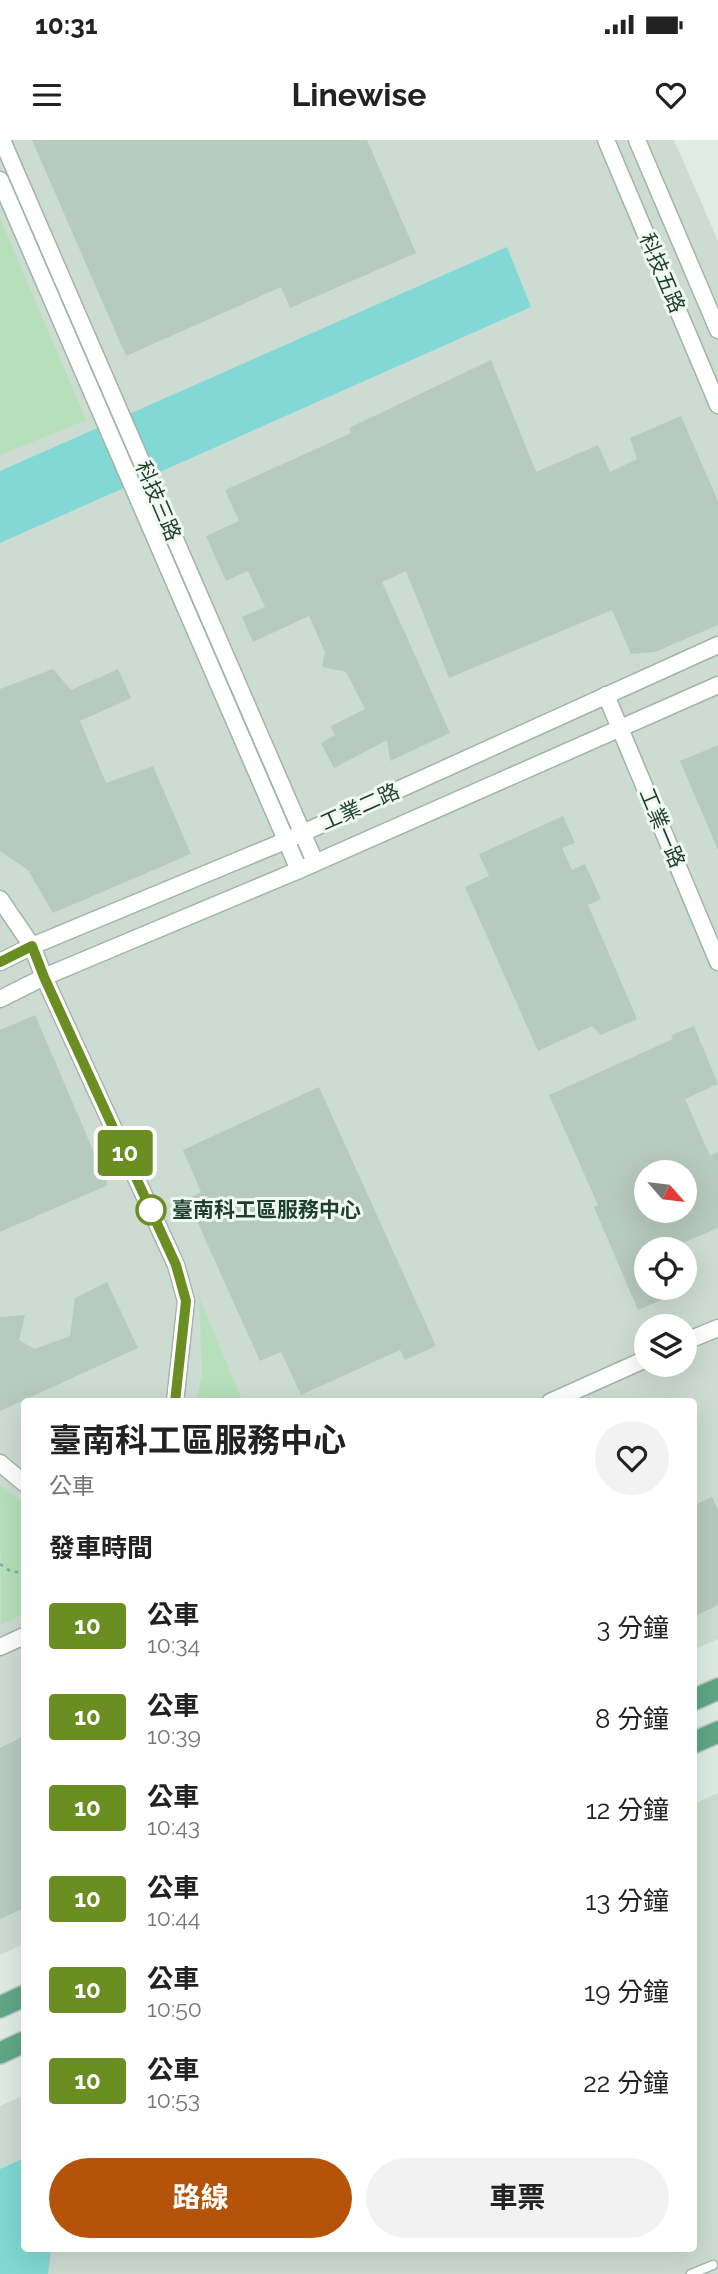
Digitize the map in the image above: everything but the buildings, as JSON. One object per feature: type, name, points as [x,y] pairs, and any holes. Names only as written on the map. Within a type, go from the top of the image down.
[{"type":"main road","points":[[697,1698],[718,1689]]},
{"type":"main road","points":[[697,1741],[718,1732]]},
{"type":"main road","points":[[0,2007],[21,1997]]},
{"type":"main road","points":[[0,2053],[21,2043]]},
{"type":"street","name":"科技三路","points":[[2,140],[315,862]]},
{"type":"street","name":"科技五路","points":[[606,140],[718,405]]},
{"type":"street","name":"科技五路","points":[[637,140],[718,330]]},
{"type":"street","name":"科技三路","points":[[0,180],[299,870]]},
{"type":"street","name":"工業二路","points":[[0,962],[32,946],[285,841],[718,645]]},
{"type":"street","name":"工業二路","points":[[0,999],[44,977],[299,870],[718,685]]},
{"type":"street","name":"工業一路","points":[[606,695],[718,962]]},
{"type":"street","points":[[0,899],[32,946],[176,1265],[186,1301],[175,1398]]},
{"type":"street","points":[[697,1337],[718,1328]]},
{"type":"street","points":[[559,1398],[634,1364]]},
{"type":"street","points":[[0,1463],[21,1480]]},
{"type":"street","points":[[0,1647],[21,1637]]},
{"type":"lane","points":[[691,2274],[713,2265]]},
{"type":"path","points":[[0,1564],[10,1571],[21,1573]]},
{"type":"shaded area","points":[[0,140],[674,140],[718,241],[718,1639],[697,1648],[697,1398],[21,1398],[21,1945],[0,1955]]},
{"type":"shaded area","points":[[718,1793],[718,2274],[0,2274],[0,2106],[21,2096],[21,2252],[697,2252],[697,1802]]},
{"type":"green space","points":[[0,218],[86,420],[0,455]]},
{"type":"green space","points":[[199,1297],[241,1398],[197,1398],[202,1374]]},
{"type":"green space","points":[[0,1485],[21,1502],[21,1615],[1,1625]]},
{"type":"water","points":[[507,247],[531,307],[0,543],[0,471]]},
{"type":"water","points":[[21,2159],[21,2252],[51,2252],[48,2274],[0,2274],[0,2169]]},
{"type":"bus line","name":"10","points":[[0,962],[32,946],[176,1265],[186,1301],[176,1398]]},
{"type":"place","name":"臺南科工區服務中心","points":[[151,1210]]}]
